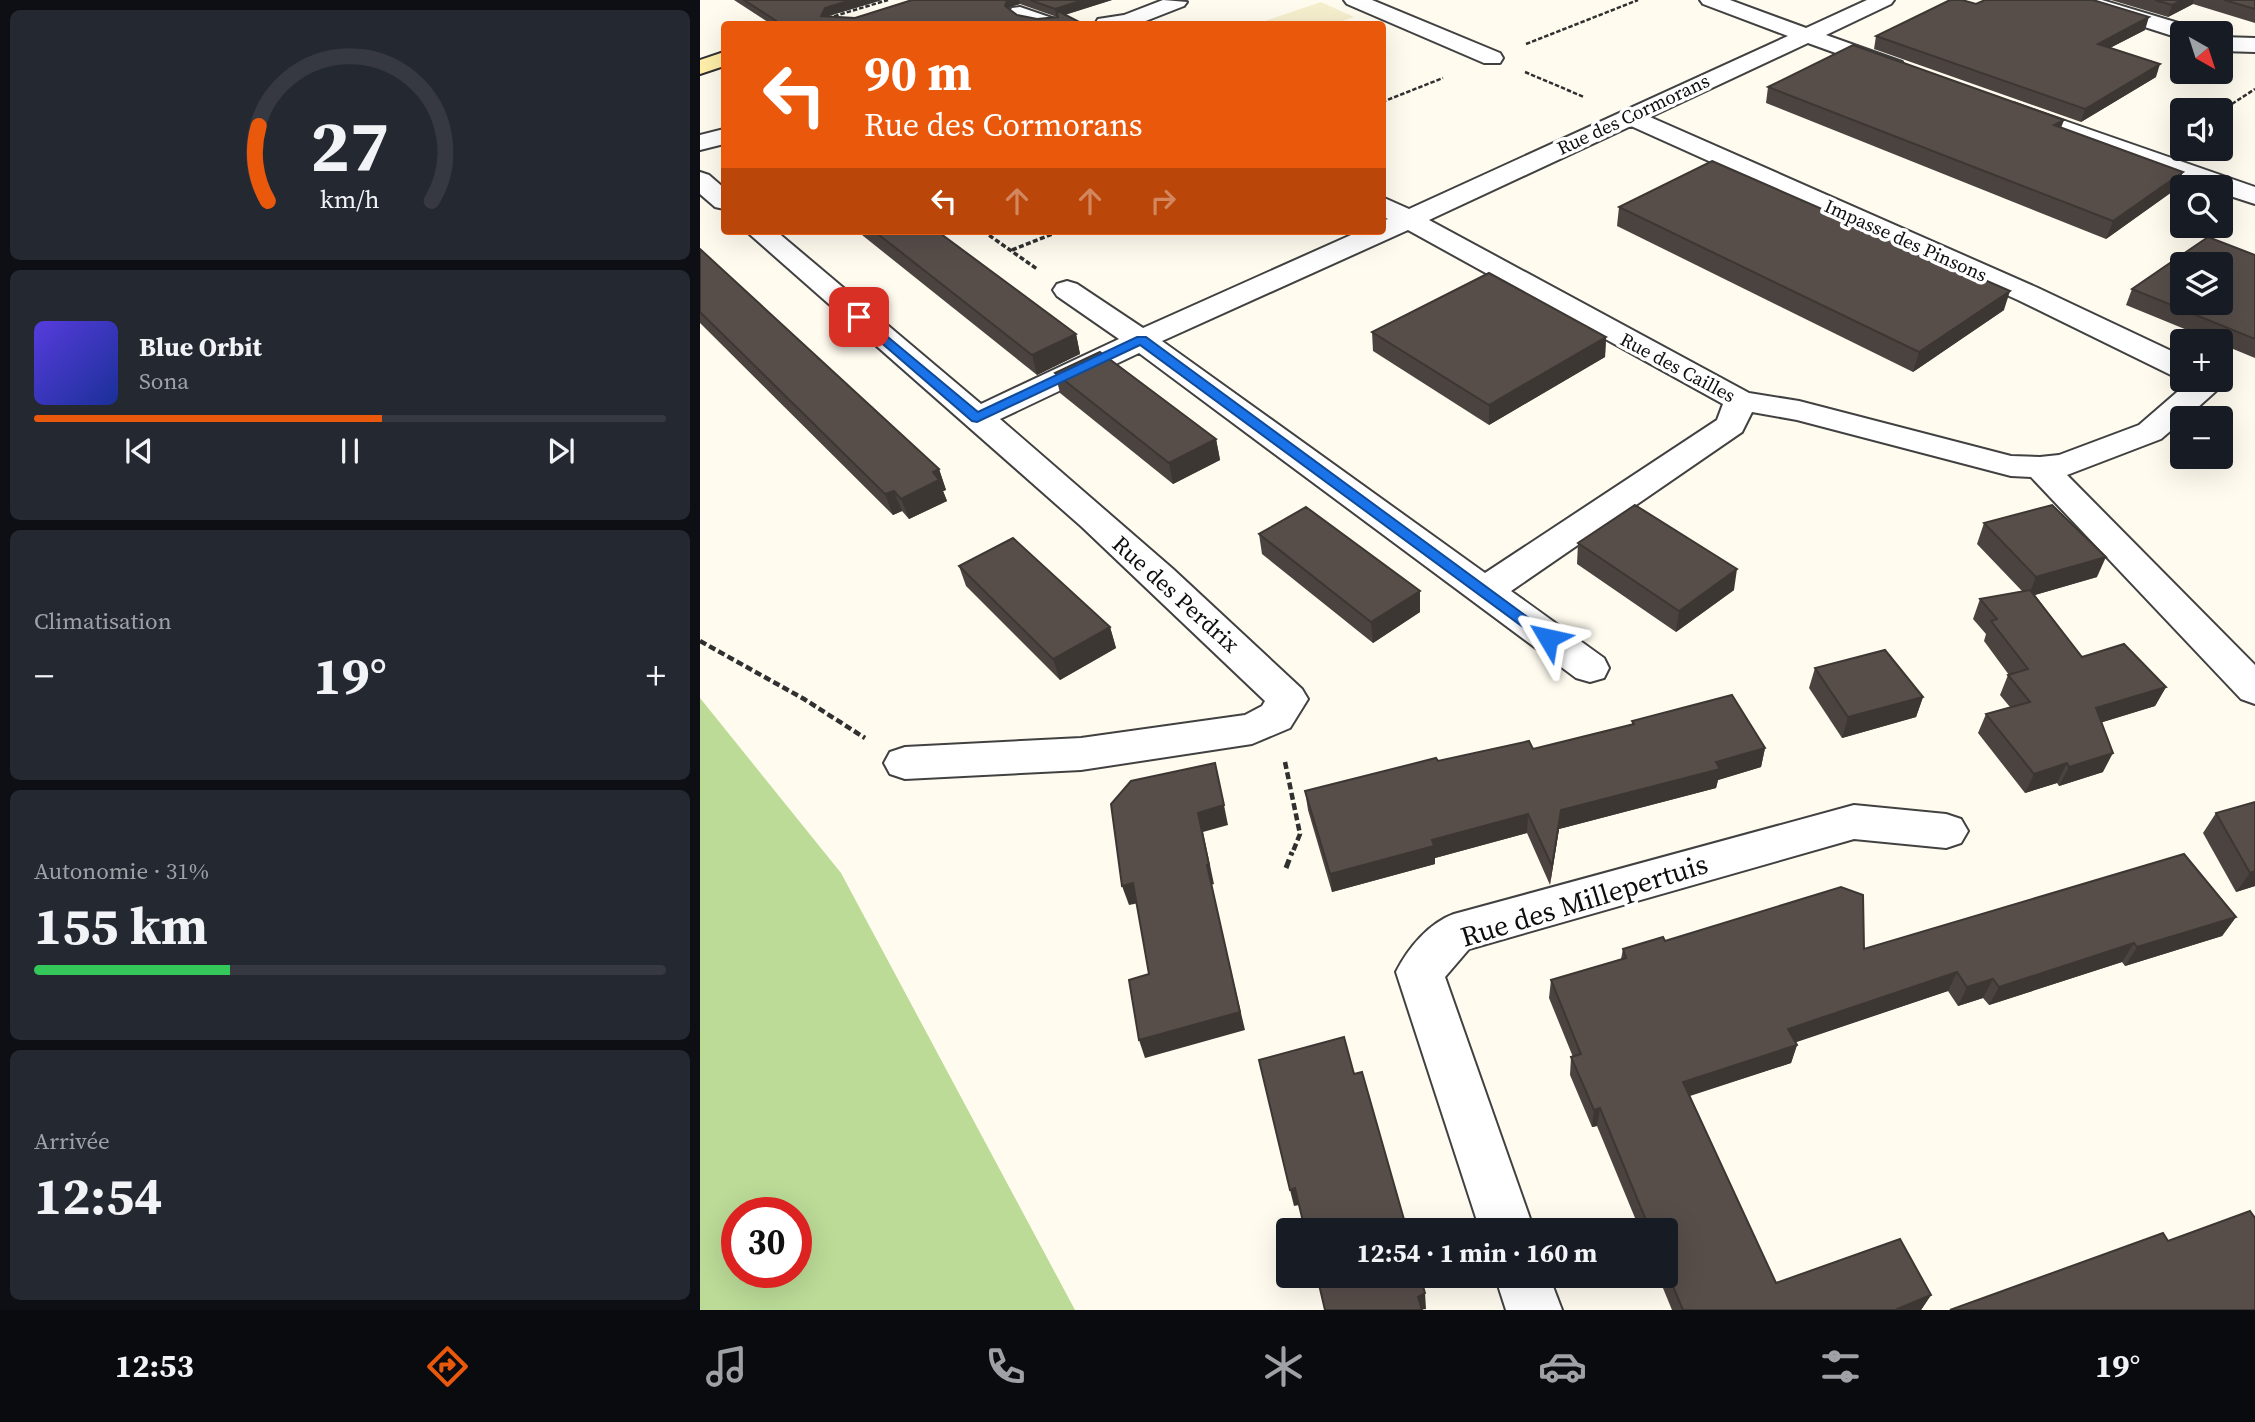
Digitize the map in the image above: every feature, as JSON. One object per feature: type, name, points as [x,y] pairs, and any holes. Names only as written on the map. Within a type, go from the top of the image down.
[{"type":"street","points":[[1354,0],[1492,58]]},
{"type":"street","points":[[1710,0],[1914,74]]},
{"type":"street","name":"Rue des Cormorans","points":[[1389,222],[1884,0]]},
{"type":"street","points":[[2080,0],[2170,28]]},
{"type":"street","points":[[1128,21],[1177,1],[1184,21]]},
{"type":"street","points":[[1020,13],[1040,21]]},
{"type":"street","points":[[2233,44],[2255,45]]},
{"type":"street","points":[[700,67],[721,60]]},
{"type":"street","points":[[1990,102],[2255,196]]},
{"type":"street","name":"Impasse des Pinsons","points":[[1628,116],[2028,295],[2170,362]]},
{"type":"street","points":[[700,144],[721,137]]},
{"type":"street","points":[[700,180],[721,198]]},
{"type":"street","name":"Rue des Cailles","points":[[1389,222],[1740,401],[1799,411],[2011,466],[2064,465],[2150,432],[2195,392]]},
{"type":"street","name":"Rue des Perdrix","points":[[765,235],[1235,646],[1288,699],[1276,717]]},
{"type":"street","name":"Rue des Cormorans","points":[[977,418],[1362,235]]},
{"type":"street","points":[[1067,290],[1141,340],[1590,668]]},
{"type":"street","points":[[1485,591],[1731,425],[1740,401]]},
{"type":"street","points":[[2040,467],[2255,689]]},
{"type":"street","points":[[905,763],[1081,754],[1252,729],[1276,717]]},
{"type":"street","name":"Rue des Millepertuis","points":[[1503,1218],[1420,972],[1454,934],[1854,822],[1946,831]]},
{"type":"street","points":[[1526,1288],[1534,1310]]},
{"type":"path","points":[[818,21],[888,0]]},
{"type":"path","points":[[1492,58],[1628,116]]},
{"type":"path","points":[[2233,103],[2255,89]]},
{"type":"path","points":[[989,235],[1067,290]]},
{"type":"path","points":[[1011,251],[1050,235]]},
{"type":"path","points":[[700,641],[804,699],[905,763]]},
{"type":"path","points":[[1276,717],[1300,834],[1286,868]]},
{"type":"shaded area","points":[[1321,2],[1354,17],[1343,21],[1265,21]]},
{"type":"green space","points":[[700,698],[841,873],[1075,1310],[700,1310]]},
{"type":"building","points":[[744,0],[851,0],[825,8],[821,16],[855,18],[912,0],[1007,0],[1005,6],[1017,15],[1037,19],[1058,17],[1056,10],[1077,21],[776,21]]},
{"type":"building","points":[[1030,0],[1083,0],[1055,9]]},
{"type":"building","points":[[1950,0],[1976,4],[1985,0],[2093,0],[2149,17],[2098,44],[2160,64],[2085,109],[1876,36]]},
{"type":"building","points":[[2155,0],[2182,0],[2172,5]]},
{"type":"building","points":[[2224,0],[2255,0],[2255,9]]},
{"type":"building","points":[[1853,45],[2064,120],[2054,125],[2183,172],[2170,175],[2170,181],[2113,221],[1768,87]]},
{"type":"building","points":[[1712,161],[2010,291],[1919,352],[1619,207]]},
{"type":"building","points":[[879,235],[942,235],[1076,334],[1032,355]]},
{"type":"building","points":[[2207,238],[2255,255],[2255,339],[2196,315],[2233,315],[2233,252],[2186,252]]},
{"type":"building","points":[[700,249],[939,469],[933,472],[939,480],[901,499],[894,491],[885,494],[700,312]]},
{"type":"building","points":[[2170,263],[2170,304],[2132,289]]},
{"type":"building","points":[[1489,273],[1606,337],[1489,405],[1372,332]]},
{"type":"building","points":[[1100,352],[1216,439],[1169,463],[1055,373]]},
{"type":"building","points":[[1635,505],[1737,569],[1679,611],[1578,543]]},
{"type":"building","points":[[2052,505],[2106,557],[2036,577],[1984,523]]},
{"type":"building","points":[[1306,507],[1420,591],[1371,622],[1259,534]]},
{"type":"building","points":[[1013,538],[1110,627],[1053,659],[959,566]]},
{"type":"building","points":[[2030,590],[2082,657],[2124,644],[2166,687],[2096,708],[2113,753],[2069,767],[2067,763],[2034,774],[1986,714],[2030,702],[2008,675],[2028,669],[1991,621],[1997,619],[1980,599]]},
{"type":"building","points":[[1885,650],[1923,697],[1848,717],[1815,668]]},
{"type":"building","points":[[1732,695],[1765,748],[1716,762],[1720,769],[1561,810],[1552,866],[1528,814],[1432,840],[1434,846],[1330,874],[1305,791],[1436,758],[1438,761],[1529,741],[1533,749],[1634,724],[1632,721]]},
{"type":"building","points":[[1215,763],[1224,805],[1198,813],[1240,1012],[1139,1040],[1129,980],[1149,974],[1133,883],[1122,886],[1111,804],[1131,781]]},
{"type":"building","points":[[2255,802],[2255,871],[2250,873],[2216,813]]},
{"type":"building","points":[[2184,854],[2236,917],[2137,947],[2134,943],[1999,987],[1993,979],[1967,987],[1957,972],[1788,1029],[1797,1045],[1683,1082],[1776,1283],[1900,1239],[1931,1295],[1895,1310],[1683,1310],[1674,1288],[1678,1288],[1678,1218],[1645,1218],[1600,1108],[1594,1110],[1571,1057],[1581,1054],[1551,980],[1626,958],[1623,949],[1663,937],[1665,941],[1841,887],[1863,895],[1864,949]]},
{"type":"building","points":[[1344,1037],[1354,1074],[1362,1072],[1404,1218],[1302,1218],[1295,1188],[1290,1190],[1259,1060]]},
{"type":"building","points":[[2250,1211],[2255,1218],[2255,1310],[1950,1310],[2163,1233],[2168,1241]]},
{"type":"building","points":[[1320,1288],[1424,1288],[1425,1293],[1418,1297],[1422,1310],[1325,1310]]},
{"type":"route","points":[[859,317],[977,418],[1141,340],[1548,638]]}]
